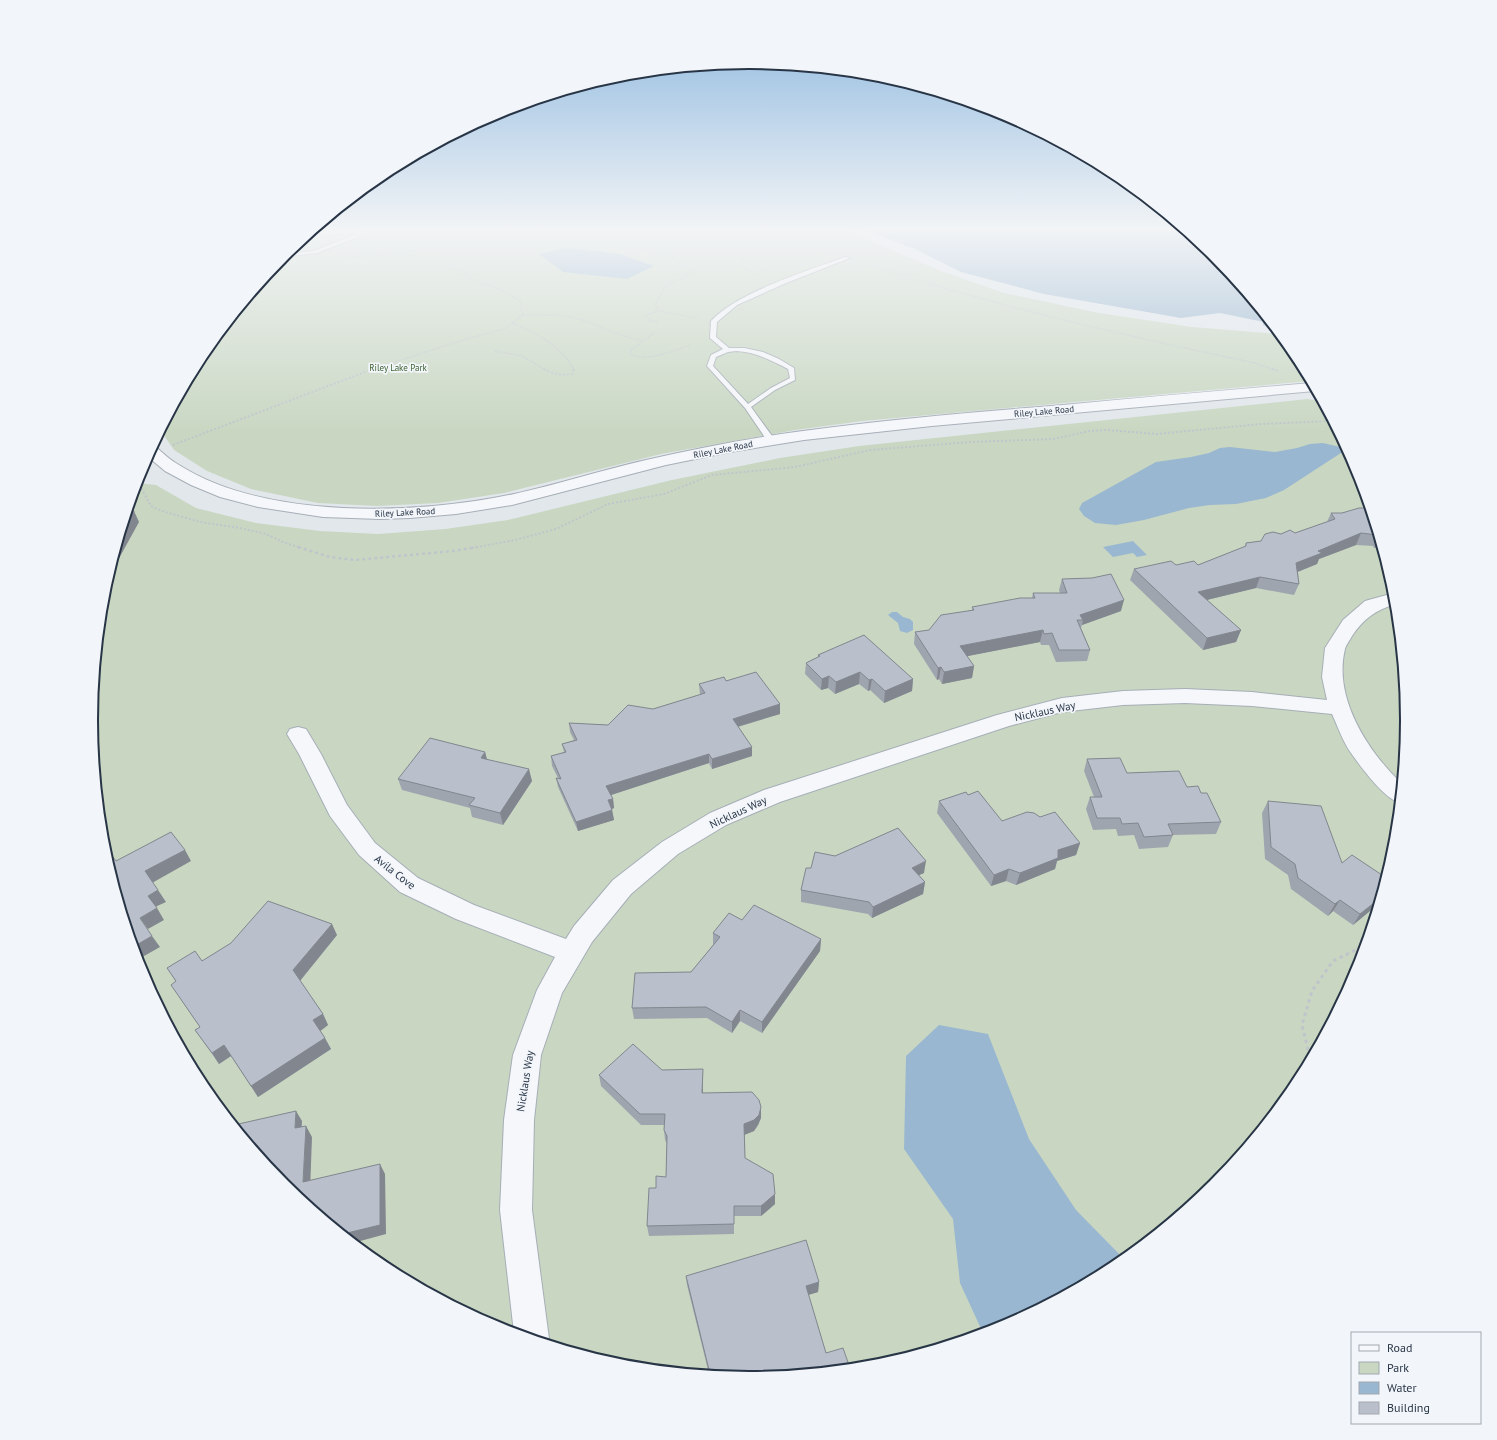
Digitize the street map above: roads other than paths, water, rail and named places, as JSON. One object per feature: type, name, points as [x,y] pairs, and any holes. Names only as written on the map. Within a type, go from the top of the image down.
[{"type":"street","name":"Riley Lake Road","points":[[155,454],[160,461],[190,478],[228,493],[273,505],[326,512],[383,514],[441,510],[499,502],[668,460],[771,440],[923,422],[1307,387]]},
{"type":"street","points":[[1388,600],[1372,605],[1350,624],[1335,648],[1332,678],[1339,708],[1359,748],[1395,791]]},
{"type":"street","name":"Nicklaus Way","points":[[531,1333],[516,1210],[518,1120],[527,1055],[550,990],[571,952],[583,934],[622,887],[670,848],[718,819],[772,796],[1004,720],[1062,705],[1123,698],[1185,696],[1252,699],[1339,708]]},
{"type":"street","name":"Avila Cove","points":[[298,734],[310,754],[338,810],[367,849],[409,885],[465,912],[571,952]]},
{"type":"lane","points":[[728,350],[713,338],[714,321],[735,304],[750,297]]},
{"type":"lane","points":[[746,407],[773,389],[793,379],[791,368],[773,357],[751,351],[728,350],[713,356],[710,366],[746,407],[771,440]]},
{"type":"water","points":[[1062,297],[1243,297],[1263,322],[1220,313],[1181,318]]},
{"type":"water","points":[[1323,443],[1339,447],[1342,453],[1284,490],[1266,498],[1236,504],[1210,505],[1189,508],[1144,520],[1116,525],[1095,523],[1084,516],[1079,509],[1082,503],[1156,462],[1191,457],[1209,453],[1220,448],[1230,447],[1275,452],[1310,444]]},
{"type":"water","points":[[1133,541],[1147,555],[1137,557],[1133,553],[1113,557],[1103,547]]},
{"type":"water","points":[[892,612],[897,612],[903,617],[910,619],[913,622],[913,630],[907,633],[900,631],[898,623],[888,615]]},
{"type":"water","points":[[939,1025],[988,1034],[1029,1139],[1076,1210],[1119,1254],[1074,1284],[1036,1304],[980,1328],[960,1283],[953,1219],[904,1149],[906,1056]]},
{"type":"park label","name":"Riley Lake Park","points":[[398,367]]}]
